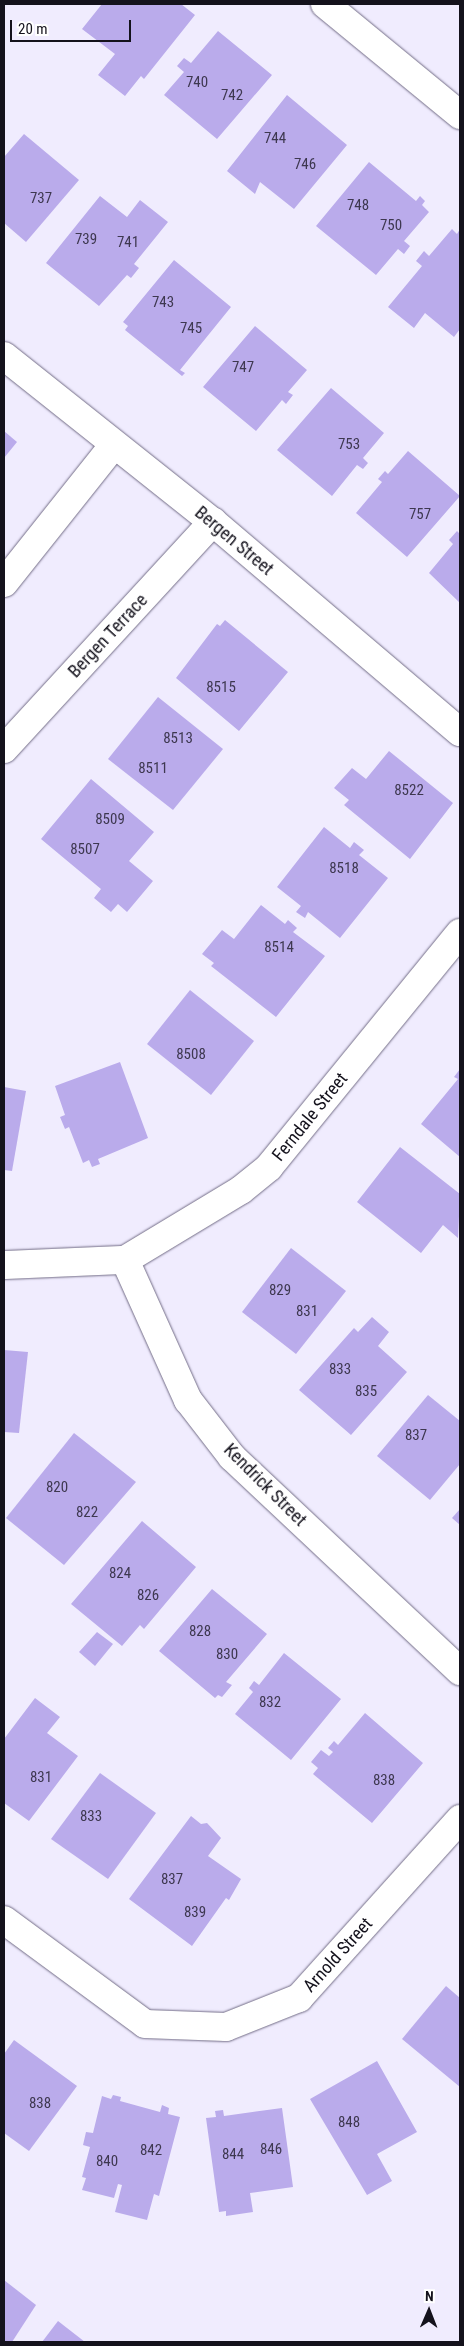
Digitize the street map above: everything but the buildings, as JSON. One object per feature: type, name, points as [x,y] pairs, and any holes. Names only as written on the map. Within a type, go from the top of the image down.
[{"type":"street","points":[[325,4],[460,115]]},
{"type":"street","name":"Bergen Street","points":[[4,356],[113,446],[213,522],[460,732]]},
{"type":"street","points":[[4,583],[113,446]]},
{"type":"street","name":"Bergen Terrace","points":[[4,749],[213,522]]},
{"type":"street","name":"Ferndale Street","points":[[125,1260],[241,1190],[269,1167],[460,933]]},
{"type":"street","points":[[4,1265],[26,1267],[125,1260]]},
{"type":"street","name":"Kendrick Street","points":[[125,1260],[188,1400],[232,1457],[460,1671]]},
{"type":"street","name":"Arnold Street","points":[[4,1920],[145,2024],[226,2027],[299,1998],[460,1819]]}]
